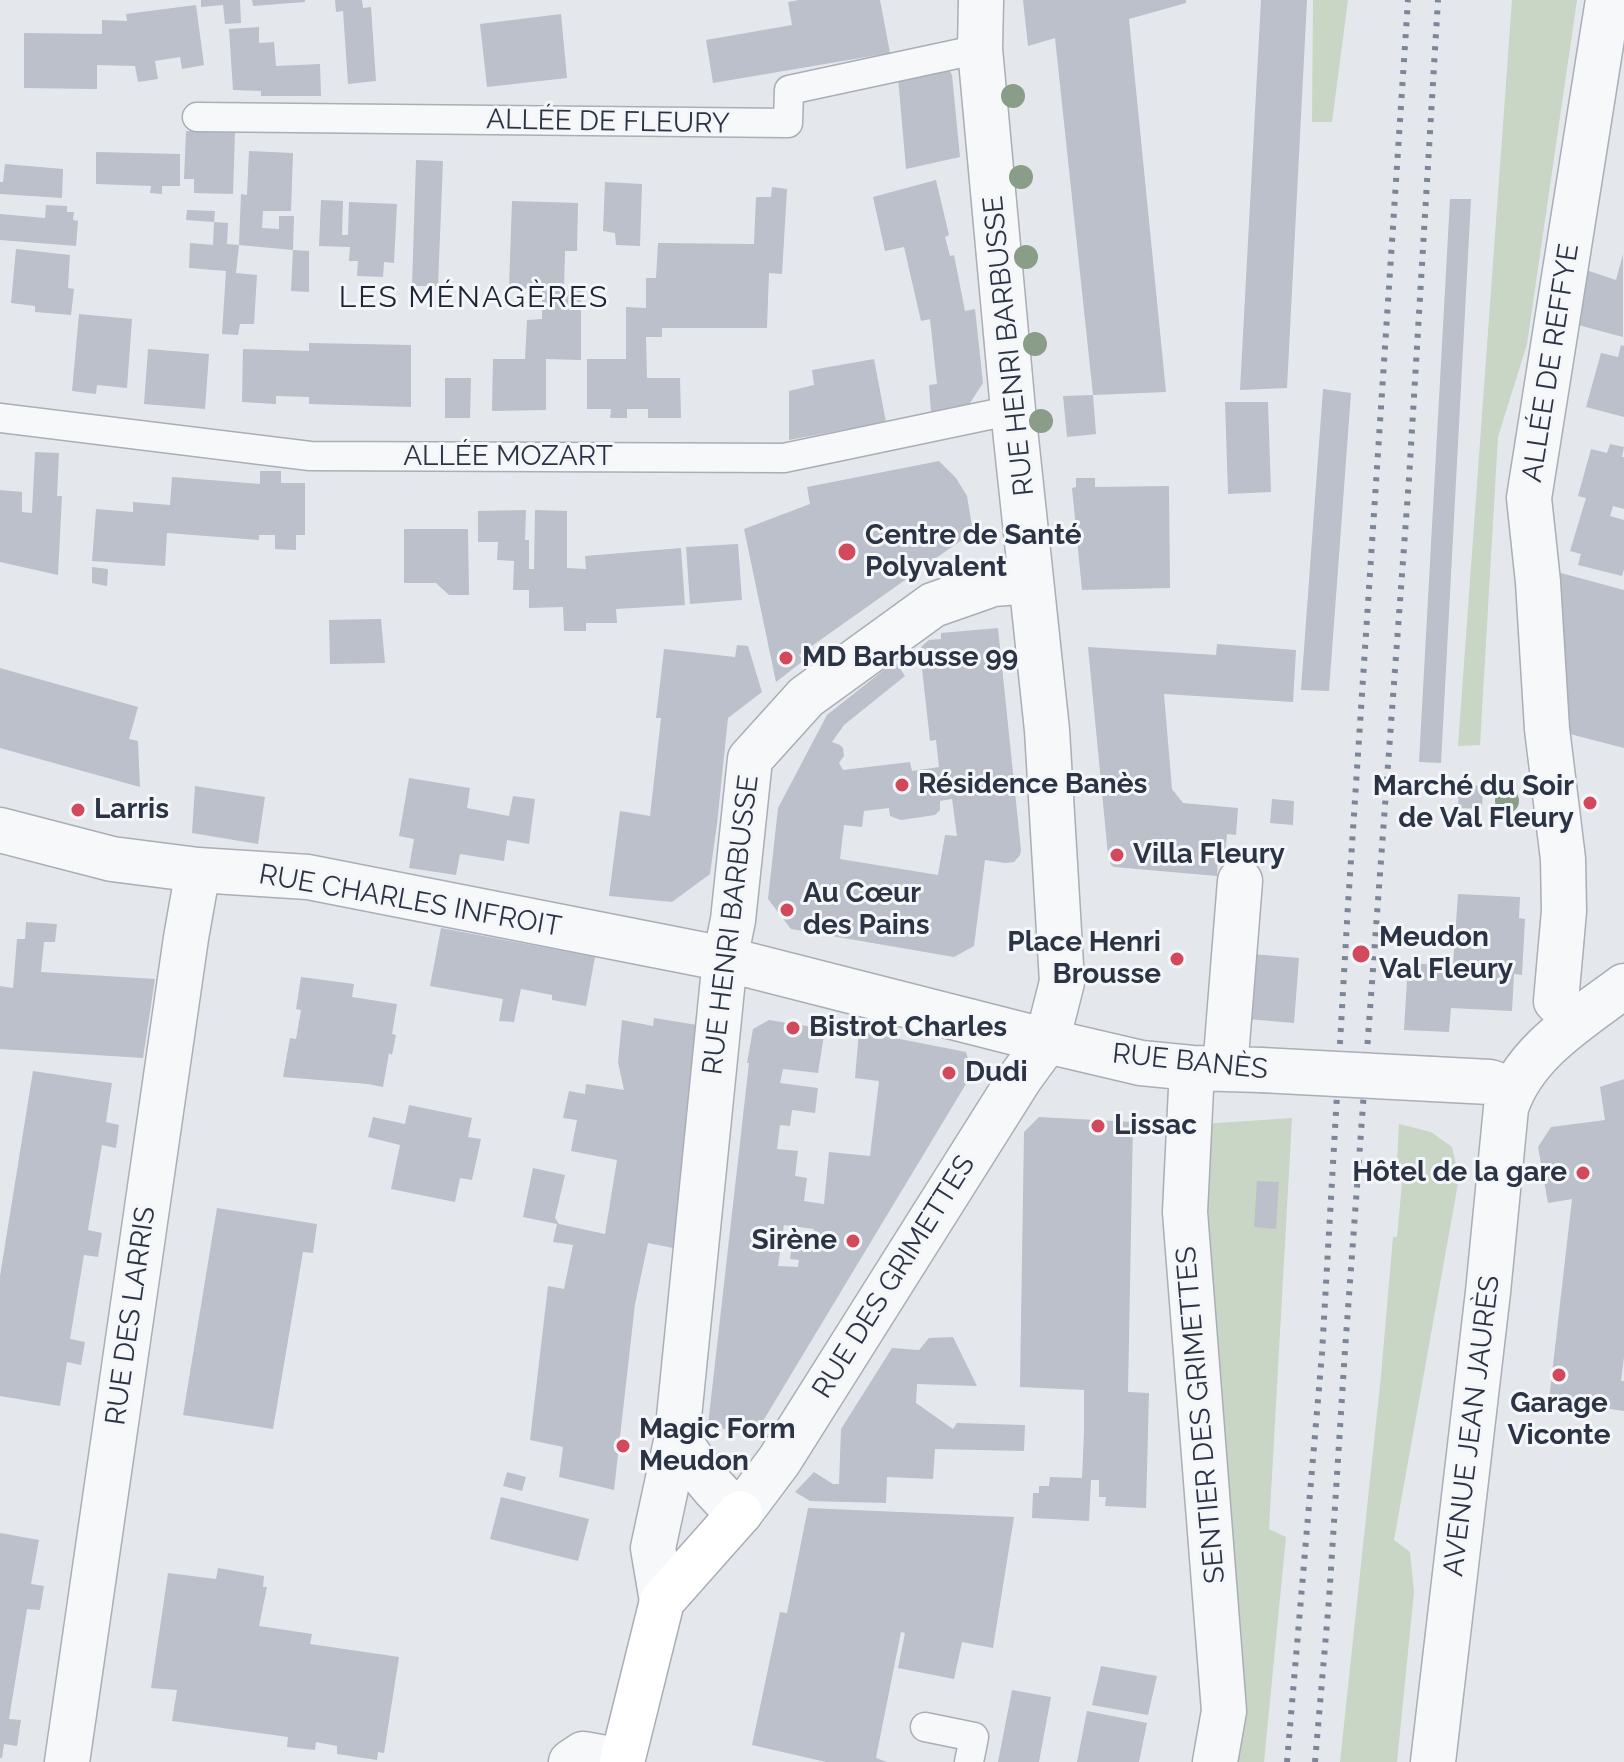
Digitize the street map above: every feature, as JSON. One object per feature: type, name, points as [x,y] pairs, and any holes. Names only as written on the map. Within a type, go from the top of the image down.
[{"type":"street","name":"RUE HENRI BARBUSSE","points":[[623,1762],[662,1601],[653,1548],[677,1437],[725,959],[733,920],[750,759],[806,697],[933,605],[993,584],[1030,581],[980,49],[981,0]]},
{"type":"street","name":"ALLÉE DE REFFYE","points":[[1575,1020],[1556,1001],[1564,911],[1563,859],[1547,729],[1538,582],[1529,498],[1608,0]]},
{"type":"street","points":[[1030,581],[1047,730],[1062,982],[1047,1041]]},
{"type":"street","name":"RUE CHARLES INFROIT","points":[[0,830],[112,859],[198,870],[308,877],[725,959]]},
{"type":"street","name":"RUE DES LARRIS","points":[[67,1762],[198,870]]},
{"type":"street","name":"SENTIER DES GRIMETTES","points":[[1215,1762],[1224,1711],[1185,1212],[1226,1069],[1240,881]]},
{"type":"street","name":"RUE BANÈS","points":[[725,959],[1141,1063],[1490,1082],[1512,1090]]},
{"type":"street","points":[[1512,1090],[1537,1057],[1575,1020],[1624,986]]},
{"type":"street","name":"RUE DES GRIMETTES","points":[[740,1513],[779,1461],[1020,1078],[1047,1041]]},
{"type":"street","name":"AVENUE JEAN JAURÈS","points":[[1433,1762],[1488,1292],[1502,1133],[1512,1090]]},
{"type":"street","points":[[677,1437],[701,1474],[740,1513]]},
{"type":"street","name":"RUE HENRI BARBUSSE","points":[[662,1601],[740,1513]]},
{"type":"street","points":[[571,1762],[583,1754],[623,1762]]},
{"type":"lane","name":"ALLÉE DE FLEURY","points":[[197,117],[788,123],[789,90],[980,49]]},
{"type":"lane","name":"ALLÉE MOZART","points":[[0,418],[310,456],[784,458],[1013,410]]},
{"type":"lane","points":[[925,1727],[974,1737],[969,1762]]},
{"type":"green space","points":[[1313,0],[1348,0],[1332,122],[1312,122]]},
{"type":"green space","points":[[1512,0],[1577,0],[1527,344],[1498,437],[1480,745],[1458,746]]},
{"type":"green space","points":[[1292,1118],[1269,1529],[1286,1537],[1264,1762],[1232,1762],[1202,1207],[1202,1124]]},
{"type":"green space","points":[[1399,1124],[1431,1132],[1452,1147],[1459,1178],[1394,1540],[1410,1552],[1414,1592],[1397,1762],[1340,1762],[1393,1237],[1397,1237],[1402,1183],[1396,1182]]},
{"type":"building","points":[[201,0],[240,0],[241,23],[225,24],[223,5],[201,7]]},
{"type":"building","points":[[252,0],[305,0],[305,2],[253,6]]},
{"type":"building","points":[[335,0],[362,0],[363,8],[371,7],[376,81],[348,84],[343,11],[336,12]]},
{"type":"building","points":[[880,0],[890,53],[713,83],[706,40],[792,25],[788,2]]},
{"type":"building","points":[[1023,0],[1186,0],[1186,3],[1129,19],[1166,392],[1093,395],[1055,38],[1028,46]]},
{"type":"building","points":[[1261,0],[1307,0],[1287,388],[1240,390]]},
{"type":"building","points":[[196,5],[204,65],[182,69],[180,57],[155,61],[158,79],[138,82],[135,66],[97,65],[97,89],[24,88],[24,33],[102,34],[102,20],[127,21],[126,14]]},
{"type":"building","points":[[561,14],[567,78],[487,87],[480,24]]},
{"type":"building","points":[[259,27],[259,43],[274,42],[276,66],[320,64],[321,96],[261,96],[261,91],[233,90],[229,29]]},
{"type":"building","points":[[946,65],[952,75],[960,157],[906,169],[898,77]]},
{"type":"building","points":[[186,131],[235,131],[233,194],[194,193],[194,179],[184,179]]},
{"type":"building","points":[[249,151],[293,153],[291,211],[263,211],[262,228],[279,229],[279,216],[294,216],[293,250],[239,245],[241,194],[247,195]]},
{"type":"building","points":[[96,152],[180,154],[180,186],[162,186],[162,194],[150,193],[151,186],[96,184]]},
{"type":"building","points":[[416,160],[443,161],[438,286],[412,286]]},
{"type":"building","points":[[5,164],[63,169],[62,198],[0,194]]},
{"type":"building","points":[[936,180],[949,235],[945,237],[950,256],[954,255],[965,311],[975,309],[983,383],[968,406],[931,412],[929,385],[937,384],[930,319],[921,321],[904,247],[885,251],[873,197]]},
{"type":"building","points":[[605,182],[642,184],[640,246],[616,245],[615,233],[603,231]]},
{"type":"building","points":[[772,187],[787,189],[782,274],[769,273],[767,328],[662,328],[662,337],[646,337],[647,378],[680,378],[681,418],[648,418],[648,409],[627,409],[627,418],[610,418],[611,409],[587,409],[587,359],[626,359],[626,307],[646,308],[646,278],[656,278],[658,243],[754,244],[756,197],[771,197]]},
{"type":"building","points":[[1450,199],[1471,199],[1441,763],[1419,762]]},
{"type":"building","points":[[321,200],[343,201],[342,235],[348,235],[349,202],[397,204],[394,263],[384,262],[383,277],[357,276],[358,261],[349,261],[350,247],[319,246]]},
{"type":"building","points":[[512,201],[578,203],[577,251],[565,251],[564,290],[581,290],[581,360],[546,359],[546,410],[492,411],[493,359],[525,359],[527,320],[542,319],[542,289],[509,288]]},
{"type":"building","points":[[46,205],[67,206],[67,212],[74,212],[73,220],[78,221],[76,246],[0,240],[0,214],[45,218]]},
{"type":"building","points":[[187,210],[215,211],[214,222],[186,220]]},
{"type":"building","points":[[214,222],[228,223],[227,244],[239,245],[236,273],[257,275],[254,324],[240,324],[238,335],[222,334],[226,271],[189,268],[190,243],[213,245]]},
{"type":"building","points":[[16,249],[70,255],[68,288],[74,289],[71,315],[35,312],[35,306],[11,303]]},
{"type":"building","points":[[293,250],[309,251],[309,292],[291,291]]},
{"type":"building","points":[[1623,254],[1623,337],[1578,325],[1586,270],[1616,280]]},
{"type":"building","points":[[79,314],[132,319],[127,388],[97,385],[96,394],[72,391]]},
{"type":"building","points":[[309,343],[411,345],[411,407],[309,404],[309,397],[276,396],[276,404],[242,402],[243,349],[309,351]]},
{"type":"building","points":[[1621,345],[1624,346],[1624,417],[1586,407],[1601,353],[1618,357]]},
{"type":"building","points":[[148,349],[209,354],[205,409],[144,404]]},
{"type":"building","points":[[874,359],[886,422],[789,440],[789,391],[814,385],[812,370]]},
{"type":"building","points":[[445,378],[471,378],[470,418],[445,418]]},
{"type":"building","points":[[1323,389],[1351,393],[1329,691],[1301,690]]},
{"type":"building","points":[[1093,395],[1096,434],[1067,437],[1063,396]]},
{"type":"building","points":[[1225,402],[1268,402],[1271,492],[1228,494]]},
{"type":"building","points":[[1610,444],[1624,447],[1624,509],[1613,506],[1610,516],[1624,520],[1622,576],[1578,565],[1581,554],[1570,551],[1586,498],[1578,496],[1591,449],[1607,453]]},
{"type":"building","points":[[35,452],[59,453],[57,496],[62,496],[58,575],[0,562],[0,490],[22,492],[22,512],[32,513]]},
{"type":"building","name":"Centre de Santé Polyvalent","points":[[939,461],[956,478],[967,496],[973,532],[799,655],[803,661],[776,682],[744,529],[810,504],[807,487]]},
{"type":"building","points":[[260,471],[281,471],[281,483],[305,483],[305,535],[296,535],[296,550],[275,549],[275,535],[259,535],[259,540],[167,533],[165,566],[92,561],[96,509],[133,512],[133,502],[170,505],[172,477],[260,484]]},
{"type":"building","points":[[1076,478],[1095,478],[1095,487],[1169,486],[1170,588],[1082,590],[1072,488],[1076,487]]},
{"type":"building","points":[[526,510],[525,540],[529,540],[529,569],[534,569],[535,510],[567,511],[567,568],[586,569],[585,556],[681,548],[685,605],[616,609],[617,623],[586,623],[586,631],[564,631],[563,607],[529,608],[529,590],[513,590],[514,561],[497,560],[498,542],[478,542],[478,511]]},
{"type":"building","points":[[404,529],[468,529],[469,595],[449,595],[436,583],[404,583]]},
{"type":"building","points":[[738,544],[742,600],[690,604],[686,547]]},
{"type":"building","points":[[92,567],[108,569],[107,586],[92,583]]},
{"type":"building","points":[[1557,572],[1624,590],[1624,748],[1566,733]]},
{"type":"building","points":[[381,619],[385,663],[330,664],[329,620]]},
{"type":"building","name":"Résidence Banès","points":[[998,628],[1021,850],[1014,862],[985,860],[974,946],[954,957],[791,929],[768,899],[778,808],[827,715],[895,661],[905,676],[844,725],[832,742],[843,748],[844,756],[839,763],[843,770],[910,762],[912,771],[939,767],[936,740],[930,741],[920,650],[929,640],[941,639],[941,633]],"holes":[[[952,799],[957,836],[945,835],[938,875],[840,859],[844,825],[862,827],[864,811],[889,808],[890,816],[901,820],[935,815],[940,810],[940,801]]]},
{"type":"building","name":"Résidence Banès","points":[[1217,644],[1296,650],[1293,702],[1164,694],[1172,789],[1183,803],[1238,808],[1236,835],[1227,834],[1225,857],[1218,857],[1217,876],[1114,867],[1108,855],[1088,647],[1216,655]]},
{"type":"building","points":[[737,645],[748,646],[762,692],[728,718],[710,874],[672,902],[609,896],[620,811],[650,816],[661,718],[656,718],[664,649],[735,657]]},
{"type":"building","points":[[0,668],[138,707],[129,739],[138,741],[140,787],[0,748]]},
{"type":"building","points":[[409,778],[470,788],[467,808],[509,816],[513,796],[535,799],[529,844],[507,840],[504,861],[460,854],[456,875],[409,868],[414,839],[399,836]]},
{"type":"building","points":[[1459,785],[1483,786],[1482,809],[1458,808]]},
{"type":"building","points":[[195,786],[265,797],[258,844],[192,833]]},
{"type":"building","points":[[1272,799],[1294,801],[1293,825],[1270,823]]},
{"type":"building","name":"Meudon Val Fleury","points":[[1458,894],[1520,897],[1519,918],[1525,919],[1522,975],[1514,974],[1512,1011],[1451,1008],[1449,1032],[1404,1030],[1408,963],[1453,966]]},
{"type":"building","points":[[26,922],[57,924],[55,942],[44,942],[41,972],[155,979],[143,1058],[0,1049],[0,986],[13,988],[17,939],[25,939]]},
{"type":"building","points":[[441,928],[595,957],[586,1006],[552,1000],[552,995],[521,989],[514,1022],[499,1021],[503,999],[430,986]]},
{"type":"building","points":[[1252,954],[1299,958],[1294,1023],[1247,1019]]},
{"type":"building","points":[[301,977],[354,984],[352,997],[397,1004],[392,1034],[396,1035],[392,1055],[389,1053],[383,1087],[283,1077],[290,1038],[296,1039],[301,1010],[296,1009]]},
{"type":"building","points":[[654,1018],[697,1025],[673,1248],[648,1243],[635,1304],[614,1490],[559,1477],[563,1447],[530,1440],[548,1286],[564,1289],[573,1245],[553,1242],[557,1224],[523,1217],[533,1168],[565,1175],[555,1218],[559,1224],[605,1234],[617,1160],[571,1151],[577,1120],[563,1118],[569,1091],[585,1094],[586,1084],[624,1090],[618,1062],[622,1020],[653,1026]]},
{"type":"building","points":[[769,1020],[825,1029],[818,1073],[783,1069],[780,1083],[818,1088],[815,1113],[792,1110],[790,1126],[780,1125],[777,1149],[798,1151],[795,1176],[807,1178],[804,1201],[824,1204],[829,1152],[870,1156],[879,1081],[855,1078],[859,1031],[966,1052],[972,1074],[754,1436],[708,1425],[753,1029]],"holes":[[[784,1225],[814,1229],[813,1238],[793,1236],[790,1259],[799,1260],[798,1267],[778,1266]]]},
{"type":"building","points":[[33,1071],[112,1083],[106,1122],[119,1125],[116,1148],[102,1145],[88,1230],[102,1233],[98,1257],[84,1255],[70,1339],[85,1342],[81,1365],[67,1362],[60,1406],[0,1396],[0,1276]]},
{"type":"building","points":[[1624,1079],[1624,1357],[1621,1381],[1624,1381],[1624,1411],[1549,1400],[1572,1199],[1548,1203],[1538,1147],[1551,1127],[1605,1120],[1600,1087]]},
{"type":"building","points":[[409,1105],[472,1118],[468,1137],[481,1139],[472,1180],[460,1178],[455,1202],[391,1189],[400,1145],[368,1137],[373,1117],[405,1124]]},
{"type":"building","points":[[1039,1117],[1133,1122],[1128,1392],[1149,1393],[1146,1508],[1105,1506],[1106,1497],[1099,1497],[1099,1480],[1091,1480],[1089,1521],[1032,1518],[1033,1493],[1039,1493],[1039,1486],[1049,1486],[1050,1477],[1082,1478],[1084,1432],[1084,1390],[1020,1387],[1024,1132]]},
{"type":"building","points":[[1257,1181],[1279,1182],[1276,1229],[1254,1227]]},
{"type":"building","points":[[217,1208],[317,1224],[313,1253],[303,1252],[273,1429],[183,1415]]},
{"type":"building","points":[[953,1337],[977,1386],[917,1384],[916,1403],[953,1429],[957,1423],[1025,1425],[1024,1451],[935,1449],[933,1479],[887,1477],[886,1503],[810,1501],[795,1492],[814,1472],[833,1484],[839,1484],[841,1429],[892,1348],[919,1350],[929,1338]]},
{"type":"building","points":[[507,1472],[526,1477],[522,1491],[503,1486]]},
{"type":"building","points":[[501,1497],[589,1519],[578,1561],[490,1539]]},
{"type":"building","points":[[808,1508],[1014,1517],[993,1648],[962,1642],[954,1679],[898,1668],[905,1633],[901,1632],[876,1758],[887,1762],[826,1762],[752,1745],[780,1612],[787,1613]]},
{"type":"building","points":[[0,1533],[39,1540],[31,1584],[44,1586],[40,1610],[27,1609],[9,1719],[21,1720],[17,1746],[4,1744],[2,1758],[0,1758]]},
{"type":"building","points":[[218,1568],[264,1576],[263,1587],[267,1587],[259,1626],[312,1634],[310,1644],[399,1657],[384,1753],[378,1752],[377,1760],[337,1754],[337,1746],[316,1742],[315,1750],[287,1747],[288,1737],[172,1721],[177,1690],[151,1688],[168,1573],[216,1579]]},
{"type":"building","points":[[1101,1666],[1157,1676],[1148,1715],[1092,1705]]},
{"type":"building","points":[[1012,1690],[1051,1697],[1039,1762],[998,1762]]},
{"type":"building","points":[[1087,1711],[1147,1723],[1139,1762],[1077,1762]]},
{"type":"railway","points":[[1287,1762],[1322,1353],[1348,905],[1408,0]]},
{"type":"railway","points":[[1315,1762],[1409,479],[1438,0]]},
{"type":"place","name":"Centre de Santé Polyvalent","points":[[847,552]]},
{"type":"place","name":"MD Barbusse 99","points":[[786,658]]},
{"type":"place","name":"Résidence Banès","points":[[902,785]]},
{"type":"place","name":"Marché du Soir de Val Fleury","points":[[1590,803]]},
{"type":"place","name":"Larris","points":[[78,810]]},
{"type":"place","name":"Villa Fleury","points":[[1117,855]]},
{"type":"place","name":"Au Cœur des Pains","points":[[787,910]]},
{"type":"place","name":"Meudon Val Fleury","points":[[1361,954]]},
{"type":"place","name":"Place Henri Brousse","points":[[1177,959]]},
{"type":"place","name":"Bistrot Charles","points":[[793,1028]]},
{"type":"place","name":"Dudi","points":[[949,1073]]},
{"type":"place","name":"Lissac","points":[[1098,1126]]},
{"type":"place","name":"Hôtel de la gare","points":[[1583,1173]]},
{"type":"place","name":"Sirène","points":[[853,1241]]},
{"type":"place","name":"Garage Viconte","points":[[1559,1375]]},
{"type":"place","name":"Magic Form Meudon","points":[[623,1446]]},
{"type":"district","name":"LES MÉNAGÈRES","points":[[474,298]]}]
